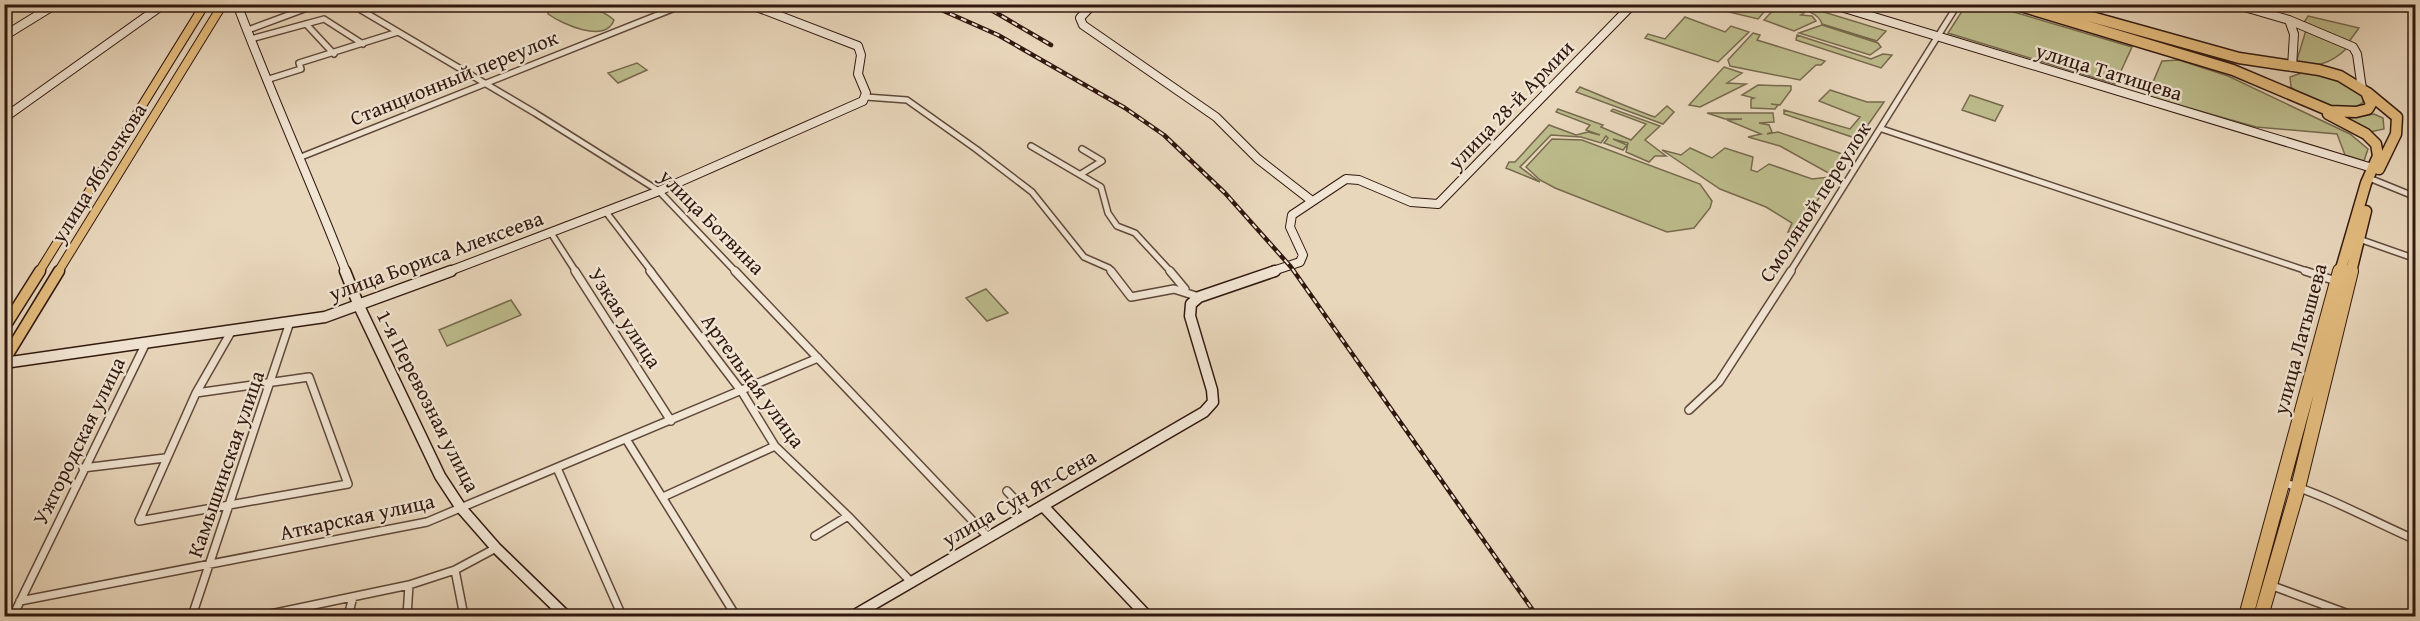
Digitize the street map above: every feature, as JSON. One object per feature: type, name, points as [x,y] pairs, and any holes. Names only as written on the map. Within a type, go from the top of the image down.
[{"type":"highway","points":[[2014,4],[2233,70],[2309,104],[2356,112],[2368,109],[2371,104],[2364,90]]},
{"type":"highway","points":[[2045,4],[2239,58],[2292,67],[2340,76],[2364,90],[2397,117],[2396,134],[2366,134],[2292,95],[2280,81],[2282,74],[2292,67]]},
{"type":"highway","name":"улица Латышева","points":[[2246,616],[2282,482],[2343,283],[2359,239],[2378,156],[2376,144],[2366,134]]},
{"type":"highway","name":"улица Латышева","points":[[2261,616],[2298,488],[2366,183],[2375,173],[2396,134]]},
{"type":"main road","points":[[4,36],[56,4]]},
{"type":"main road","points":[[4,118],[164,4]]},
{"type":"main road","name":"улица Яблочкова","points":[[4,328],[205,4]]},
{"type":"main road","name":"улица Яблочкова","points":[[4,362],[223,4]]},
{"type":"main road","name":"1-я Перевозная улица","points":[[237,4],[266,80],[301,157],[359,306],[440,476],[461,508],[496,548],[566,616]]},
{"type":"main road","points":[[749,4],[858,46],[861,55],[858,74],[866,97]]},
{"type":"main road","points":[[1093,4],[1080,18],[1083,25],[1216,117],[1258,159],[1312,201],[1296,211],[1290,221],[1303,255],[1300,262],[1199,297]]},
{"type":"main road","name":"улица 28-й Армии","points":[[1312,201],[1346,179],[1359,180],[1412,202],[1438,204],[1633,4]]},
{"type":"main road","name":"улица Татищева","points":[[1831,4],[2375,173]]},
{"type":"main road","points":[[2234,4],[2289,20],[2353,47],[2357,54],[2364,90]]},
{"type":"main road","points":[[2289,20],[2294,34],[2292,67]]},
{"type":"main road","name":"улица Бориса Алексеева","points":[[4,362],[145,345],[325,317],[659,191],[859,105],[866,97]]},
{"type":"main road","name":"улица Сун Ят-Сена","points":[[853,616],[1044,507],[1204,411],[1213,402],[1212,390],[1190,316],[1191,304],[1199,297]]},
{"type":"main road","points":[[1044,507],[1147,616]]},
{"type":"street","points":[[248,30],[318,4]]},
{"type":"street","name":"улица Ботвина","points":[[351,4],[659,191],[990,538]]},
{"type":"street","name":"Станционный переулок","points":[[301,157],[685,4]]},
{"type":"street","name":"Смоляной переулок","points":[[1689,410],[1719,382],[1882,129],[1958,4]]},
{"type":"street","points":[[251,39],[324,19],[363,44]]},
{"type":"street","points":[[306,24],[334,54]]},
{"type":"street","points":[[266,80],[301,69],[299,63],[334,54],[398,32]]},
{"type":"street","points":[[866,97],[908,100],[976,149],[1032,192],[1084,257],[1109,268],[1131,297],[1168,289],[1185,289]]},
{"type":"street","points":[[1882,129],[2343,283]]},
{"type":"street","points":[[1031,146],[1101,187],[1108,213],[1118,226],[1135,233],[1160,256],[1185,289],[1199,297]]},
{"type":"street","points":[[1081,174],[1102,161],[1082,149]]},
{"type":"street","points":[[2375,173],[2415,197]]},
{"type":"street","name":"Артельная улица","points":[[606,212],[742,392],[775,446],[848,516],[912,583]]},
{"type":"street","name":"Узкая улица","points":[[551,233],[671,421]]},
{"type":"street","points":[[2359,239],[2415,260]]},
{"type":"street","name":"Камышинская улица","points":[[192,616],[272,383],[290,322]]},
{"type":"street","points":[[196,393],[309,377],[348,484],[139,521],[165,458],[196,393],[231,332]]},
{"type":"street","name":"Ужгородская улица","points":[[13,616],[83,468],[145,345]]},
{"type":"street","name":"Аткарская улица","points":[[20,601],[427,522],[742,392],[818,358]]},
{"type":"street","points":[[626,439],[736,616]]},
{"type":"street","points":[[663,497],[775,446]]},
{"type":"street","points":[[83,468],[165,458]]},
{"type":"street","points":[[557,468],[622,616]]},
{"type":"street","points":[[2282,482],[2311,491],[2329,502],[2415,540]]},
{"type":"street","points":[[1007,490],[1030,515]]},
{"type":"street","points":[[816,535],[848,516]]},
{"type":"street","points":[[261,616],[409,585],[455,570],[496,548]]},
{"type":"street","points":[[455,570],[464,616]]},
{"type":"street","points":[[2256,580],[2354,616]]},
{"type":"street","points":[[407,616],[409,585]]},
{"type":"street","points":[[348,616],[353,597]]},
{"type":"shaded area","points":[[1747,4],[1770,5],[1758,19],[1717,9]]},
{"type":"shaded area","points":[[559,5],[588,7],[614,20],[602,31],[583,30],[563,23],[548,14],[549,10]]},
{"type":"shaded area","points":[[1778,5],[1804,13],[1801,15],[1812,16],[1816,21],[1794,31],[1764,20]]},
{"type":"shaded area","points":[[1783,5],[1801,5],[1886,31],[1877,41],[1822,24],[1820,19],[1811,13]]},
{"type":"shaded area","points":[[1966,5],[1990,5],[2132,47],[2115,84],[1948,33]]},
{"type":"shaded area","points":[[2308,16],[2359,28],[2348,43],[2303,24]]},
{"type":"shaded area","points":[[1685,17],[1725,32],[1731,26],[1749,32],[1718,62],[1645,38],[1648,34],[1665,39]]},
{"type":"shaded area","points":[[1822,25],[1878,43],[1881,47],[1870,55],[1799,33]]},
{"type":"shaded area","points":[[2306,30],[2347,48],[2324,63],[2303,65],[2296,63]]},
{"type":"shaded area","points":[[1753,33],[1760,35],[1757,40],[1825,61],[1821,65],[1816,65],[1800,80],[1730,66],[1728,60]]},
{"type":"shaded area","points":[[1797,35],[1871,59],[1883,54],[1892,55],[1881,68],[1796,40]]},
{"type":"shaded area","points":[[2179,60],[2228,76],[2350,134],[2368,149],[2364,161],[2345,155],[2337,134],[2256,127],[2147,96],[2162,61]]},
{"type":"shaded area","points":[[637,63],[647,70],[618,83],[608,73]]},
{"type":"shaded area","points":[[1724,67],[1742,73],[1727,83],[1746,84],[1700,107],[1689,105]]},
{"type":"shaded area","points":[[2304,72],[2340,80],[2363,96],[2363,102],[2348,108],[2337,108],[2306,97],[2291,87],[2290,77]]},
{"type":"shaded area","points":[[1758,85],[1791,86],[1791,90],[1780,105],[1771,104],[1778,105],[1775,109],[1751,108],[1751,99],[1754,98],[1742,95]]},
{"type":"shaded area","points":[[1580,87],[1655,117],[1667,106],[1674,112],[1663,124],[1576,92]]},
{"type":"shaded area","points":[[1830,90],[1867,102],[1884,102],[1858,139],[1784,114],[1784,110],[1850,129],[1860,117],[1819,101]]},
{"type":"shaded area","points":[[1970,95],[2003,106],[1995,121],[1962,110]]},
{"type":"shaded area","points":[[1558,109],[1603,125],[1601,127],[1631,140],[1646,124],[1611,111],[1613,109],[1660,126],[1645,140],[1666,156],[1655,156],[1649,162],[1626,152],[1628,143],[1613,139],[1627,145],[1623,150],[1604,143],[1608,138],[1606,136],[1601,143],[1581,137],[1551,135],[1520,167],[1540,182],[1506,168],[1509,162],[1515,162],[1549,125],[1576,135],[1588,132],[1600,135],[1586,130],[1590,125],[1556,112]]},
{"type":"shaded area","points":[[1707,113],[1773,113],[1774,122],[1759,123],[1769,125],[1772,132],[1767,134],[1778,132],[1845,155],[1832,175],[1780,146],[1748,137],[1761,134],[1727,120],[1742,119],[1725,119]]},
{"type":"shaded area","points":[[2374,114],[2383,118],[2384,129],[2370,132],[2337,115],[2358,117]]},
{"type":"shaded area","points":[[1552,139],[1582,140],[1700,184],[1712,201],[1710,208],[1694,228],[1667,232],[1555,188],[1540,180],[1526,167]]},
{"type":"shaded area","points":[[1690,148],[1712,158],[1725,148],[1753,157],[1751,170],[1757,172],[1769,164],[1812,179],[1830,177],[1824,180],[1825,189],[1798,230],[1788,232],[1792,223],[1766,207],[1720,189],[1662,150],[1681,155]]},
{"type":"shaded area","points":[[986,289],[1008,313],[987,321],[966,298]]},
{"type":"shaded area","points":[[511,300],[521,315],[447,346],[439,330]]},
{"type":"railway","points":[[928,4],[998,35],[1125,108],[1164,135],[1225,193],[1291,267],[1537,616]]},
{"type":"railway","points":[[981,4],[1051,45]]}]
